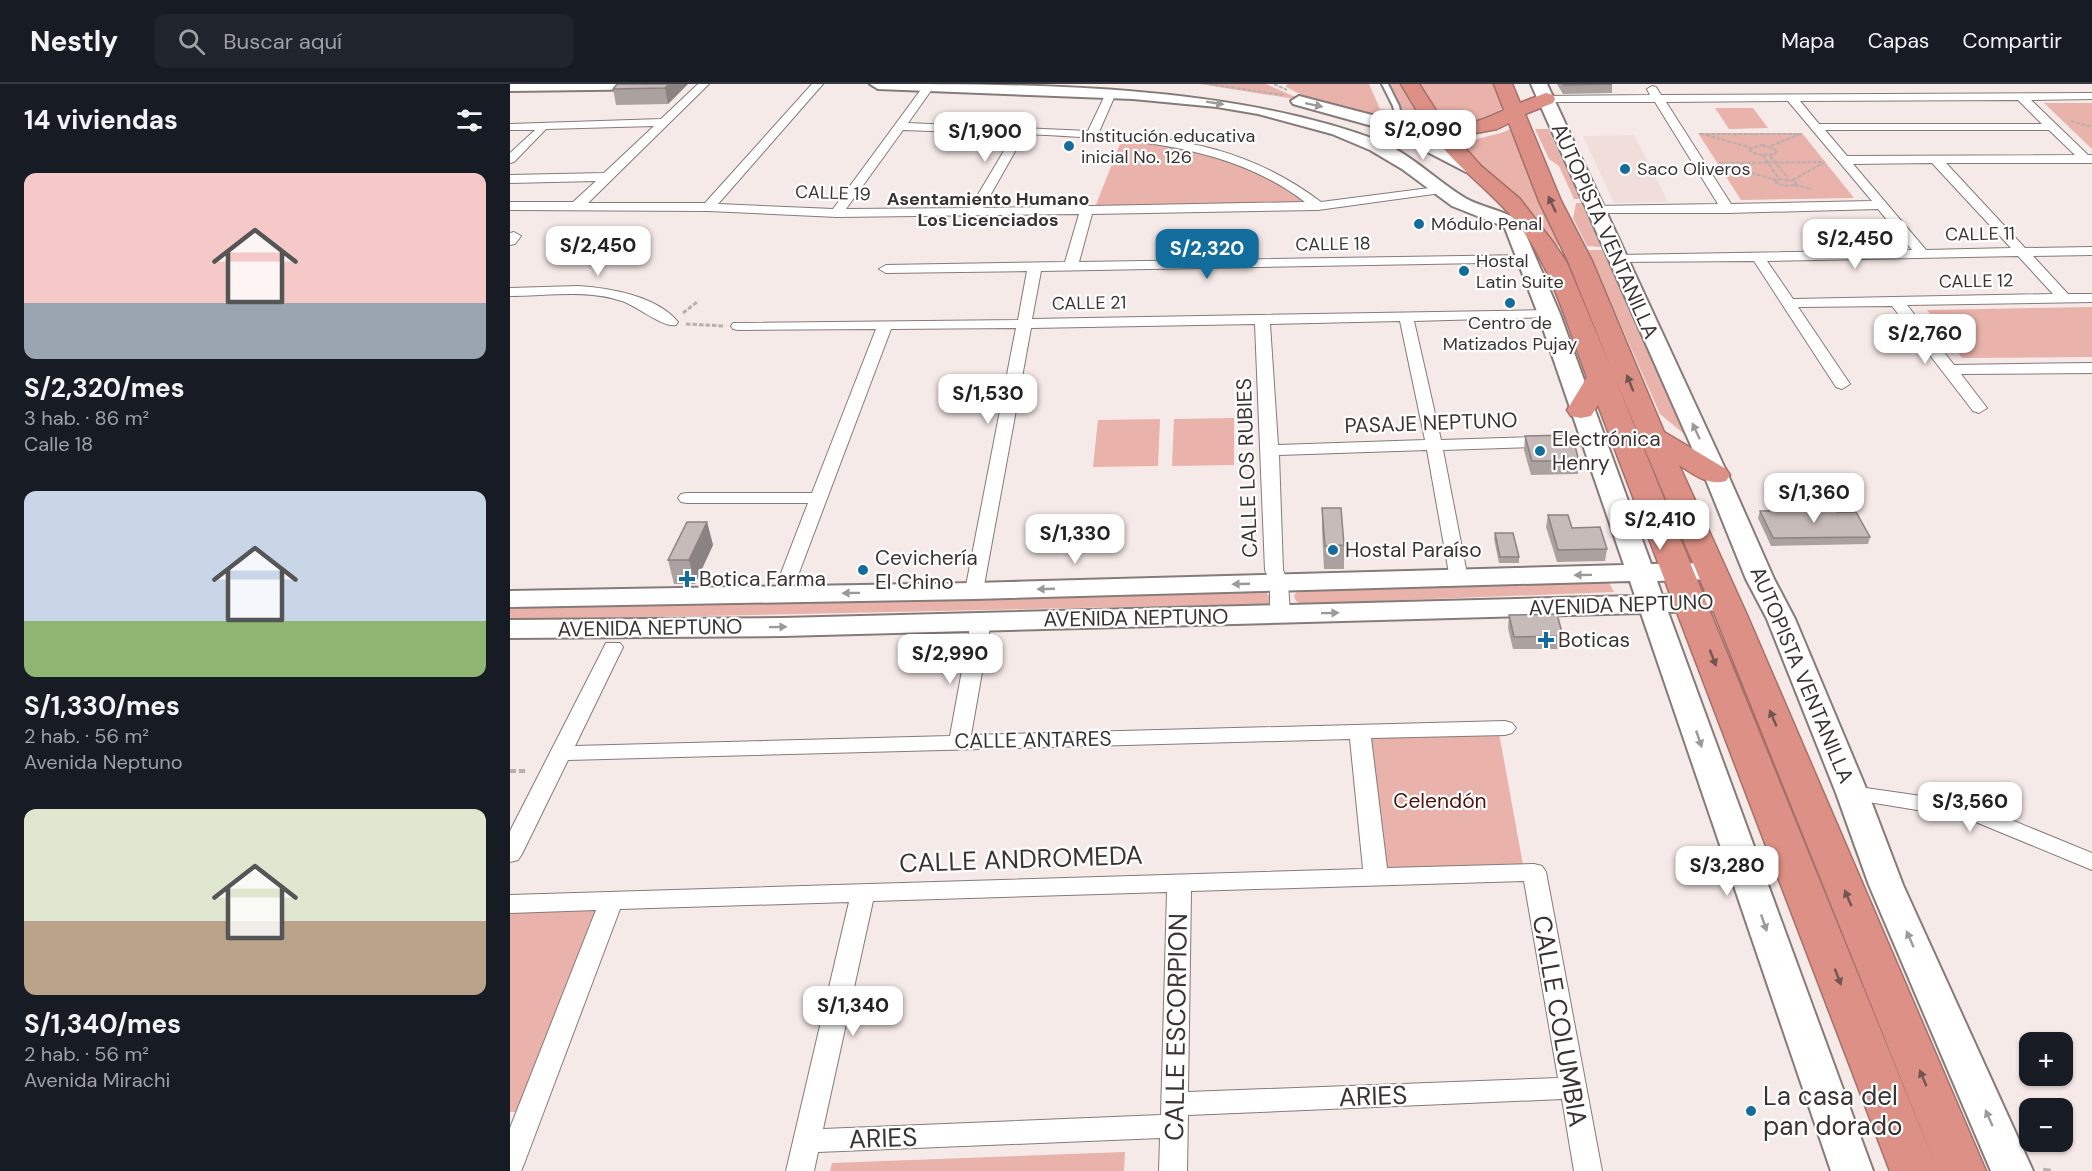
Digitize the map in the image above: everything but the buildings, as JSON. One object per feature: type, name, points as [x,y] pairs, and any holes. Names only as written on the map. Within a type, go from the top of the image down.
[{"type":"highway","points":[[1410,84],[1423,109],[1441,133],[1472,168],[1518,210],[1555,262],[1601,375],[1702,588]]},
{"type":"highway","points":[[1503,84],[1550,201],[1580,261],[1652,437],[1702,588],[1914,1171]]},
{"type":"highway","points":[[1389,125],[1441,133],[1479,129],[1514,112],[1542,91]]},
{"type":"highway","points":[[1581,410],[1601,375]]},
{"type":"highway","points":[[1652,437],[1716,475]]},
{"type":"highway","name":"AUTOPISTA VENTANILLA","points":[[1702,588],[1962,1171]]},
{"type":"street","points":[[510,86],[669,84]]},
{"type":"street","points":[[578,205],[704,84]]},
{"type":"street","points":[[708,207],[818,84]]},
{"type":"street","points":[[878,84],[1023,86],[1157,96],[1251,109],[1326,127],[1377,146],[1468,207],[1501,218],[1513,225],[1549,314],[1581,410],[1852,1171]]},
{"type":"street","points":[[1174,84],[1277,91],[1389,125],[1472,168]]},
{"type":"street","points":[[1649,84],[1728,208]]},
{"type":"street","points":[[837,213],[930,85]]},
{"type":"street","points":[[1542,91],[1658,97],[2092,96]]},
{"type":"street","name":"AUTOPISTA VENTANILLA","points":[[1542,91],[1716,475],[1760,579],[1781,619],[1852,793],[1886,885],[2012,1171]]},
{"type":"street","points":[[1092,135],[1111,93]]},
{"type":"street","points":[[1790,96],[1922,253]]},
{"type":"street","points":[[2022,97],[2057,123],[2089,159]]},
{"type":"street","points":[[510,127],[665,122]]},
{"type":"street","points":[[1816,127],[2057,123]]},
{"type":"street","points":[[901,126],[1022,130],[1153,140],[1246,162],[1286,181],[1318,206]]},
{"type":"street","points":[[510,159],[541,130]]},
{"type":"street","points":[[974,212],[1022,130]]},
{"type":"street","points":[[1845,160],[2089,159]]},
{"type":"street","points":[[1936,160],[2065,299]]},
{"type":"street","points":[[510,179],[607,177]]},
{"type":"street","name":"CALLE 19","points":[[510,206],[708,207],[837,213],[1318,206],[1441,189]]},
{"type":"street","points":[[1595,210],[1880,205]]},
{"type":"street","points":[[1071,266],[1087,210]]},
{"type":"street","name":"CALLE 11","points":[[1617,259],[2092,251]]},
{"type":"street","points":[[1758,257],[1842,384]]},
{"type":"street","name":"CALLE 18","points":[[886,268],[1528,259]]},
{"type":"street","points":[[974,591],[1035,267]]},
{"type":"street","points":[[510,292],[581,291],[613,295],[642,304],[671,322]]},
{"type":"street","name":"CALLE 12","points":[[1789,303],[2092,298]]},
{"type":"street","points":[[1897,302],[1979,408]]},
{"type":"street","name":"CALLE 21","points":[[738,326],[1025,324],[1549,314]]},
{"type":"street","points":[[1406,316],[1434,445],[1459,579]]},
{"type":"street","name":"CALLE LOS RUBIES","points":[[1262,320],[1274,570],[1279,583],[1281,614]]},
{"type":"street","points":[[782,594],[885,326]]},
{"type":"street","points":[[1950,370],[2092,368]]},
{"type":"street","name":"PASAJE NEPTUNO","points":[[1270,450],[1593,440]]},
{"type":"street","points":[[687,498],[819,498]]},
{"type":"street","name":"AVENIDA NEPTUNO","points":[[510,599],[1459,579],[1646,589]]},
{"type":"street","name":"AVENIDA NEPTUNO","points":[[510,629],[1281,614],[1646,589],[1702,588]]},
{"type":"street","points":[[959,742],[981,621]]},
{"type":"street","points":[[510,854],[613,647]]},
{"type":"street","name":"CALLE ANTARES","points":[[561,753],[1505,728]]},
{"type":"street","points":[[1360,732],[1376,877]]},
{"type":"street","points":[[1852,793],[1970,811],[2092,862]]},
{"type":"street","name":"CALLE ANDROMEDA","points":[[510,904],[1534,872]]},
{"type":"street","name":"CALLE COLUMBIA","points":[[1534,872],[1571,1088],[1588,1171]]},
{"type":"street","name":"CALLE ESCORPION","points":[[1173,1171],[1179,883]]},
{"type":"street","points":[[800,1171],[863,893]]},
{"type":"street","points":[[510,1164],[518,1122],[611,901]]},
{"type":"street","name":"ARIES","points":[[807,1141],[1571,1088]]},
{"type":"lane","points":[[1385,84],[1396,106],[1399,120],[1389,125]]},
{"type":"path","points":[[2057,123],[2092,127]]},
{"type":"path","points":[[1700,134],[1706,144]]},
{"type":"path","points":[[1700,134],[1802,134],[1770,147],[1749,147],[1700,134]]},
{"type":"path","points":[[1749,147],[1749,151],[1762,155],[1777,153],[1770,147]]},
{"type":"path","points":[[1718,163],[1778,179],[1792,180],[1797,183],[1790,186],[1777,183],[1778,179],[1762,155]]},
{"type":"path","points":[[1770,155],[1788,179]]},
{"type":"path","points":[[1718,163],[1825,162],[1792,180]]},
{"type":"path","points":[[1718,163],[1724,172]]},
{"type":"path","points":[[671,322],[700,326],[738,326]]},
{"type":"shaded area","name":"Saco Oliveros","points":[[1634,135],[1668,202],[1614,203],[1583,136]]},
{"type":"green space","points":[[1200,84],[1266,84],[1293,96],[1312,100],[1286,87],[1287,84],[1369,84],[1380,109],[1391,110],[1394,117],[1388,119],[1307,101]]},
{"type":"green space","points":[[1390,84],[1400,84],[1417,114],[1404,115]]},
{"type":"green space","points":[[1418,84],[1495,84],[1504,106],[1488,120],[1448,129]]},
{"type":"green space","points":[[2044,103],[2092,103],[2092,149]]},
{"type":"green space","points":[[1715,108],[1753,108],[1768,128],[1729,129]]},
{"type":"green space","points":[[1513,128],[1565,246],[1558,246],[1461,143]]},
{"type":"green space","points":[[1535,129],[1548,129],[1580,199],[1574,199],[1559,166],[1549,159]]},
{"type":"green space","points":[[1698,133],[1802,133],[1854,198],[1741,200]]},
{"type":"green space","points":[[1122,139],[1202,152],[1241,164],[1282,183],[1308,204],[1095,207]]},
{"type":"green space","points":[[1576,203],[1581,203],[1601,247],[1587,246],[1573,218]]},
{"type":"green space","points":[[1588,250],[1602,250],[1688,437],[1660,414]]},
{"type":"green space","points":[[2092,307],[2092,357],[1962,358],[1927,310]]},
{"type":"green space","points":[[1234,418],[1234,465],[1172,466],[1174,419]]},
{"type":"green space","points":[[1160,419],[1158,466],[1093,467],[1098,420]]},
{"type":"green space","points":[[1608,581],[1614,592],[1301,604],[1294,596],[1298,590]]},
{"type":"green space","points":[[1264,590],[1272,599],[1269,604],[510,620],[510,605]]},
{"type":"green space","name":"Celendón","points":[[1499,733],[1523,865],[1371,868],[1356,737]]},
{"type":"green space","points":[[602,906],[517,1112],[510,1112],[510,909]]},
{"type":"green space","points":[[1125,1152],[1124,1171],[830,1171],[832,1163]]},
{"type":"place","name":"Institución educativa inicial No. 126","points":[[1069,146]]},
{"type":"place","name":"Saco Oliveros","points":[[1625,169]]},
{"type":"place","name":"Módulo Penal","points":[[1419,224]]},
{"type":"place","name":"Hostal Latin Suite","points":[[1464,271]]},
{"type":"place","name":"Centro de Matizados Pujay","points":[[1510,303]]},
{"type":"place","name":"Electrónica Henry","points":[[1540,451]]},
{"type":"place","name":"Hostal Paraíso","points":[[1333,550]]},
{"type":"place","name":"Cevichería El Chino","points":[[863,570]]},
{"type":"place","name":"Botica Farma","points":[[687,579]]},
{"type":"place","name":"Boticas","points":[[1546,640]]},
{"type":"place","name":"La casa del pan dorado","points":[[1751,1111]]},
{"type":"district","name":"Asentamiento Humano Los Licenciados","points":[[988,209]]}]
